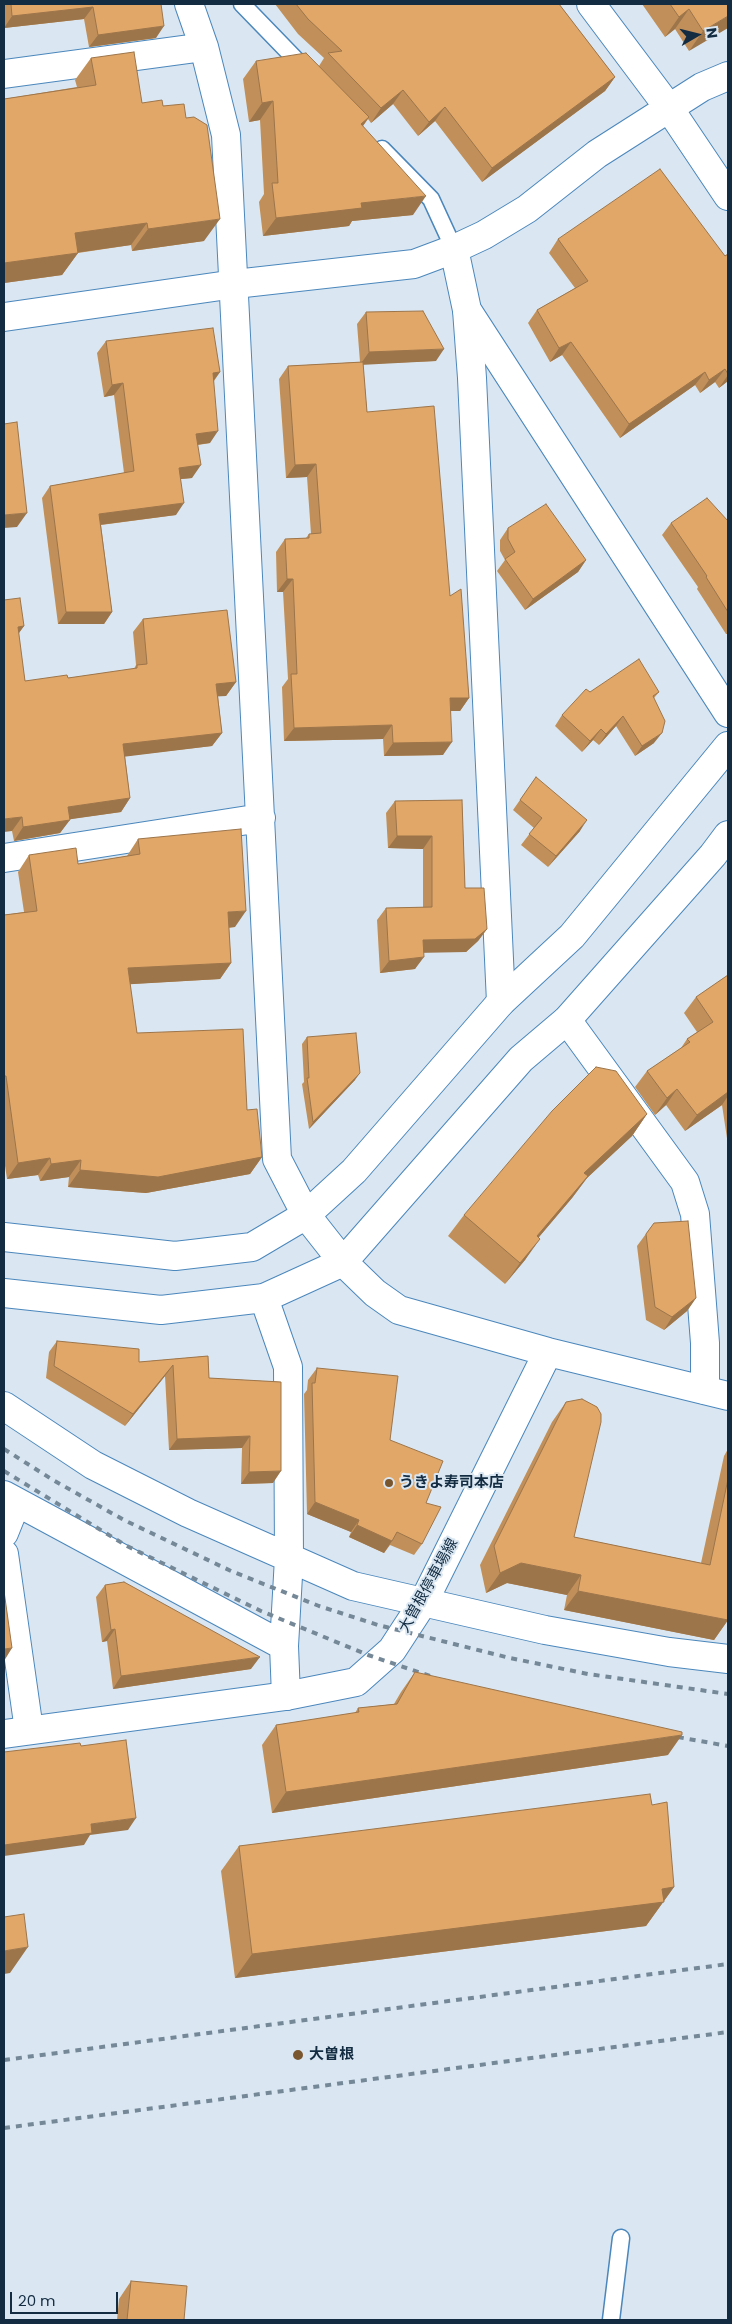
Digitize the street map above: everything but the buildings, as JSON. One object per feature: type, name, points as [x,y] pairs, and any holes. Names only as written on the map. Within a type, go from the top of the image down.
[{"type":"street","points":[[189,4],[204,47],[226,135],[235,284],[277,1159],[306,1214],[343,1262],[375,1293],[399,1310],[548,1352],[717,1393],[705,1343],[695,1214],[685,1182],[567,1020]]},
{"type":"street","points":[[591,4],[669,108],[728,196]]},
{"type":"street","points":[[4,74],[204,47]]},
{"type":"street","points":[[4,317],[235,284],[414,264],[484,236],[527,209],[597,154],[702,87],[728,76]]},
{"type":"street","points":[[454,249],[466,310],[472,378],[501,1002]]},
{"type":"street","points":[[466,310],[728,713]]},
{"type":"street","points":[[4,1238],[175,1256],[252,1247],[306,1214],[354,1171],[501,1002],[572,936],[728,746]]},
{"type":"street","points":[[4,858],[261,818]]},
{"type":"street","points":[[4,1294],[161,1310],[264,1298],[343,1262],[521,1059],[567,1020],[713,855],[728,835]]},
{"type":"street","points":[[264,1298],[288,1366],[289,1558],[284,1646],[286,1696]]},
{"type":"street","name":"大曽根停車場線","points":[[16,1732],[286,1696],[356,1682],[392,1650],[424,1601],[548,1352]]},
{"type":"street","points":[[4,1406],[93,1465],[188,1513],[353,1586],[545,1630],[669,1652],[728,1659]]},
{"type":"street","points":[[4,1533],[10,1499],[284,1646]]},
{"type":"street","points":[[4,1554],[16,1732]]},
{"type":"lane","points":[[242,4],[314,79]]},
{"type":"lane","points":[[369,135],[431,199],[454,249]]},
{"type":"lane","points":[[611,2320],[621,2238]]},
{"type":"railway","points":[[4,1449],[53,1480],[124,1520],[231,1571],[319,1606],[378,1625],[510,1658],[588,1674],[728,1694]]},
{"type":"railway","points":[[4,1471],[127,1546],[261,1611],[368,1655],[433,1677]]},
{"type":"railway","points":[[666,1735],[728,1746]]},
{"type":"railway","points":[[4,2060],[728,1964]]},
{"type":"railway","points":[[4,2128],[728,2032]]},
{"type":"place","name":"うきよ寿司本店","points":[[389,1483]]},
{"type":"place","name":"大曽根","points":[[298,2055]]}]
